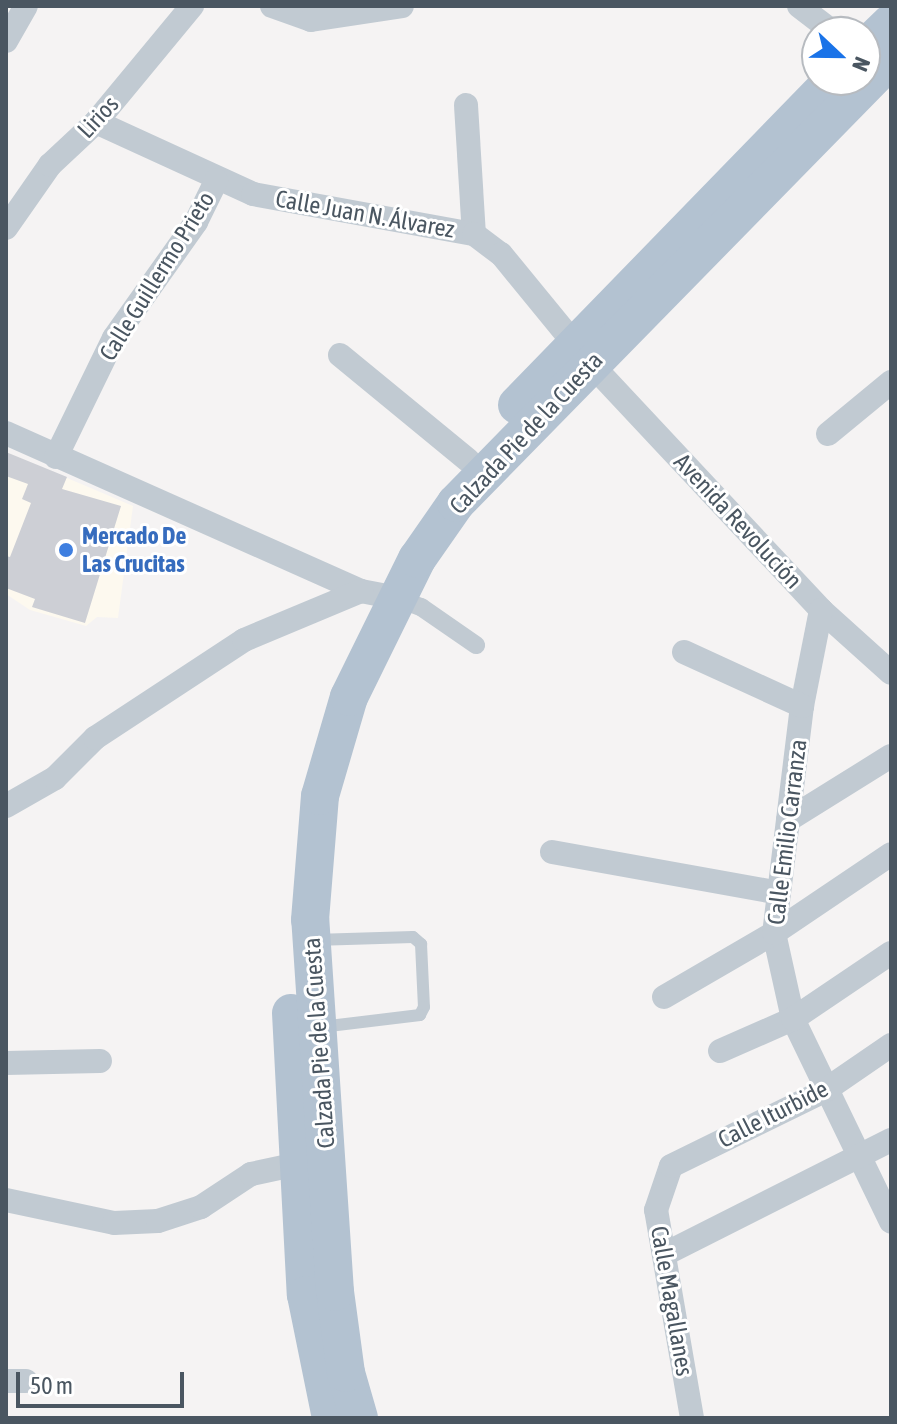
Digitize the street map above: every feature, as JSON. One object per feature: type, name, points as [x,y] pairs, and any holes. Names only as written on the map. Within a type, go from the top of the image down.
[{"type":"main road","name":"Calzada Pie de la Cuesta","points":[[332,1418],[306,1295],[318,1027],[287,922],[298,790],[328,691],[399,547],[468,460],[882,65],[891,23]]},
{"type":"main road","name":"Calzada Pie de la Cuesta","points":[[359,1418],[346,1373],[312,1161],[302,980],[311,940],[312,856],[332,746],[376,594],[583,352],[818,96]]},
{"type":"street","points":[[6,41],[26,6]]},
{"type":"street","name":"Lirios","points":[[6,228],[50,165],[96,122],[192,6]]},
{"type":"street","points":[[272,6],[311,20],[402,6]]},
{"type":"street","points":[[466,105],[474,234]]},
{"type":"street","name":"Calle Juan N. Álvarez","points":[[96,122],[216,181],[253,194],[474,234],[501,254],[583,352]]},
{"type":"street","name":"Calle Guillermo Prieto","points":[[56,457],[114,338],[196,222],[216,181]]},
{"type":"street","name":"Avenida Revolución","points":[[583,352],[821,610],[891,673]]},
{"type":"street","points":[[340,355],[468,460]]},
{"type":"street","points":[[828,434],[886,392]]},
{"type":"street","points":[[6,433],[376,594],[421,607],[476,645]]},
{"type":"street","points":[[6,806],[55,778],[95,738],[244,640],[376,594]]},
{"type":"street","name":"Calle Emilio Carranza","points":[[821,610],[802,706],[788,820],[775,892],[774,933],[793,1019],[824,1091],[891,1222]]},
{"type":"street","points":[[684,652],[802,706]]},
{"type":"street","points":[[788,820],[891,756]]},
{"type":"street","points":[[552,852],[775,892]]},
{"type":"street","points":[[664,997],[774,933],[891,854]]},
{"type":"street","points":[[720,1051],[793,1019],[891,953]]},
{"type":"street","name":"Calle Iturbide","points":[[661,1185],[671,1166],[824,1091],[891,1045]]},
{"type":"street","points":[[6,1063],[100,1061]]},
{"type":"street","points":[[665,1254],[859,1160],[891,1140]]},
{"type":"street","points":[[6,1200],[114,1223],[158,1221],[201,1207],[251,1174],[312,1161]]},
{"type":"street","name":"Calle Magallanes","points":[[661,1185],[656,1210],[692,1418]]},
{"type":"lane","points":[[311,940],[413,937],[421,944],[424,1007],[420,1015],[318,1027]]},
{"type":"shaded area","name":"Mercado De Las Crucitas","points":[[6,452],[133,506],[118,618],[97,617],[86,626],[30,610],[6,594]]},
{"type":"building","name":"Mercado De Las Crucitas","points":[[6,452],[67,477],[62,489],[121,506],[85,623],[32,607],[35,599],[6,588],[6,556],[10,557],[31,503],[22,499],[28,484],[6,476]]},
{"type":"place","name":"Mercado De Las Crucitas","points":[[66,550]]}]
